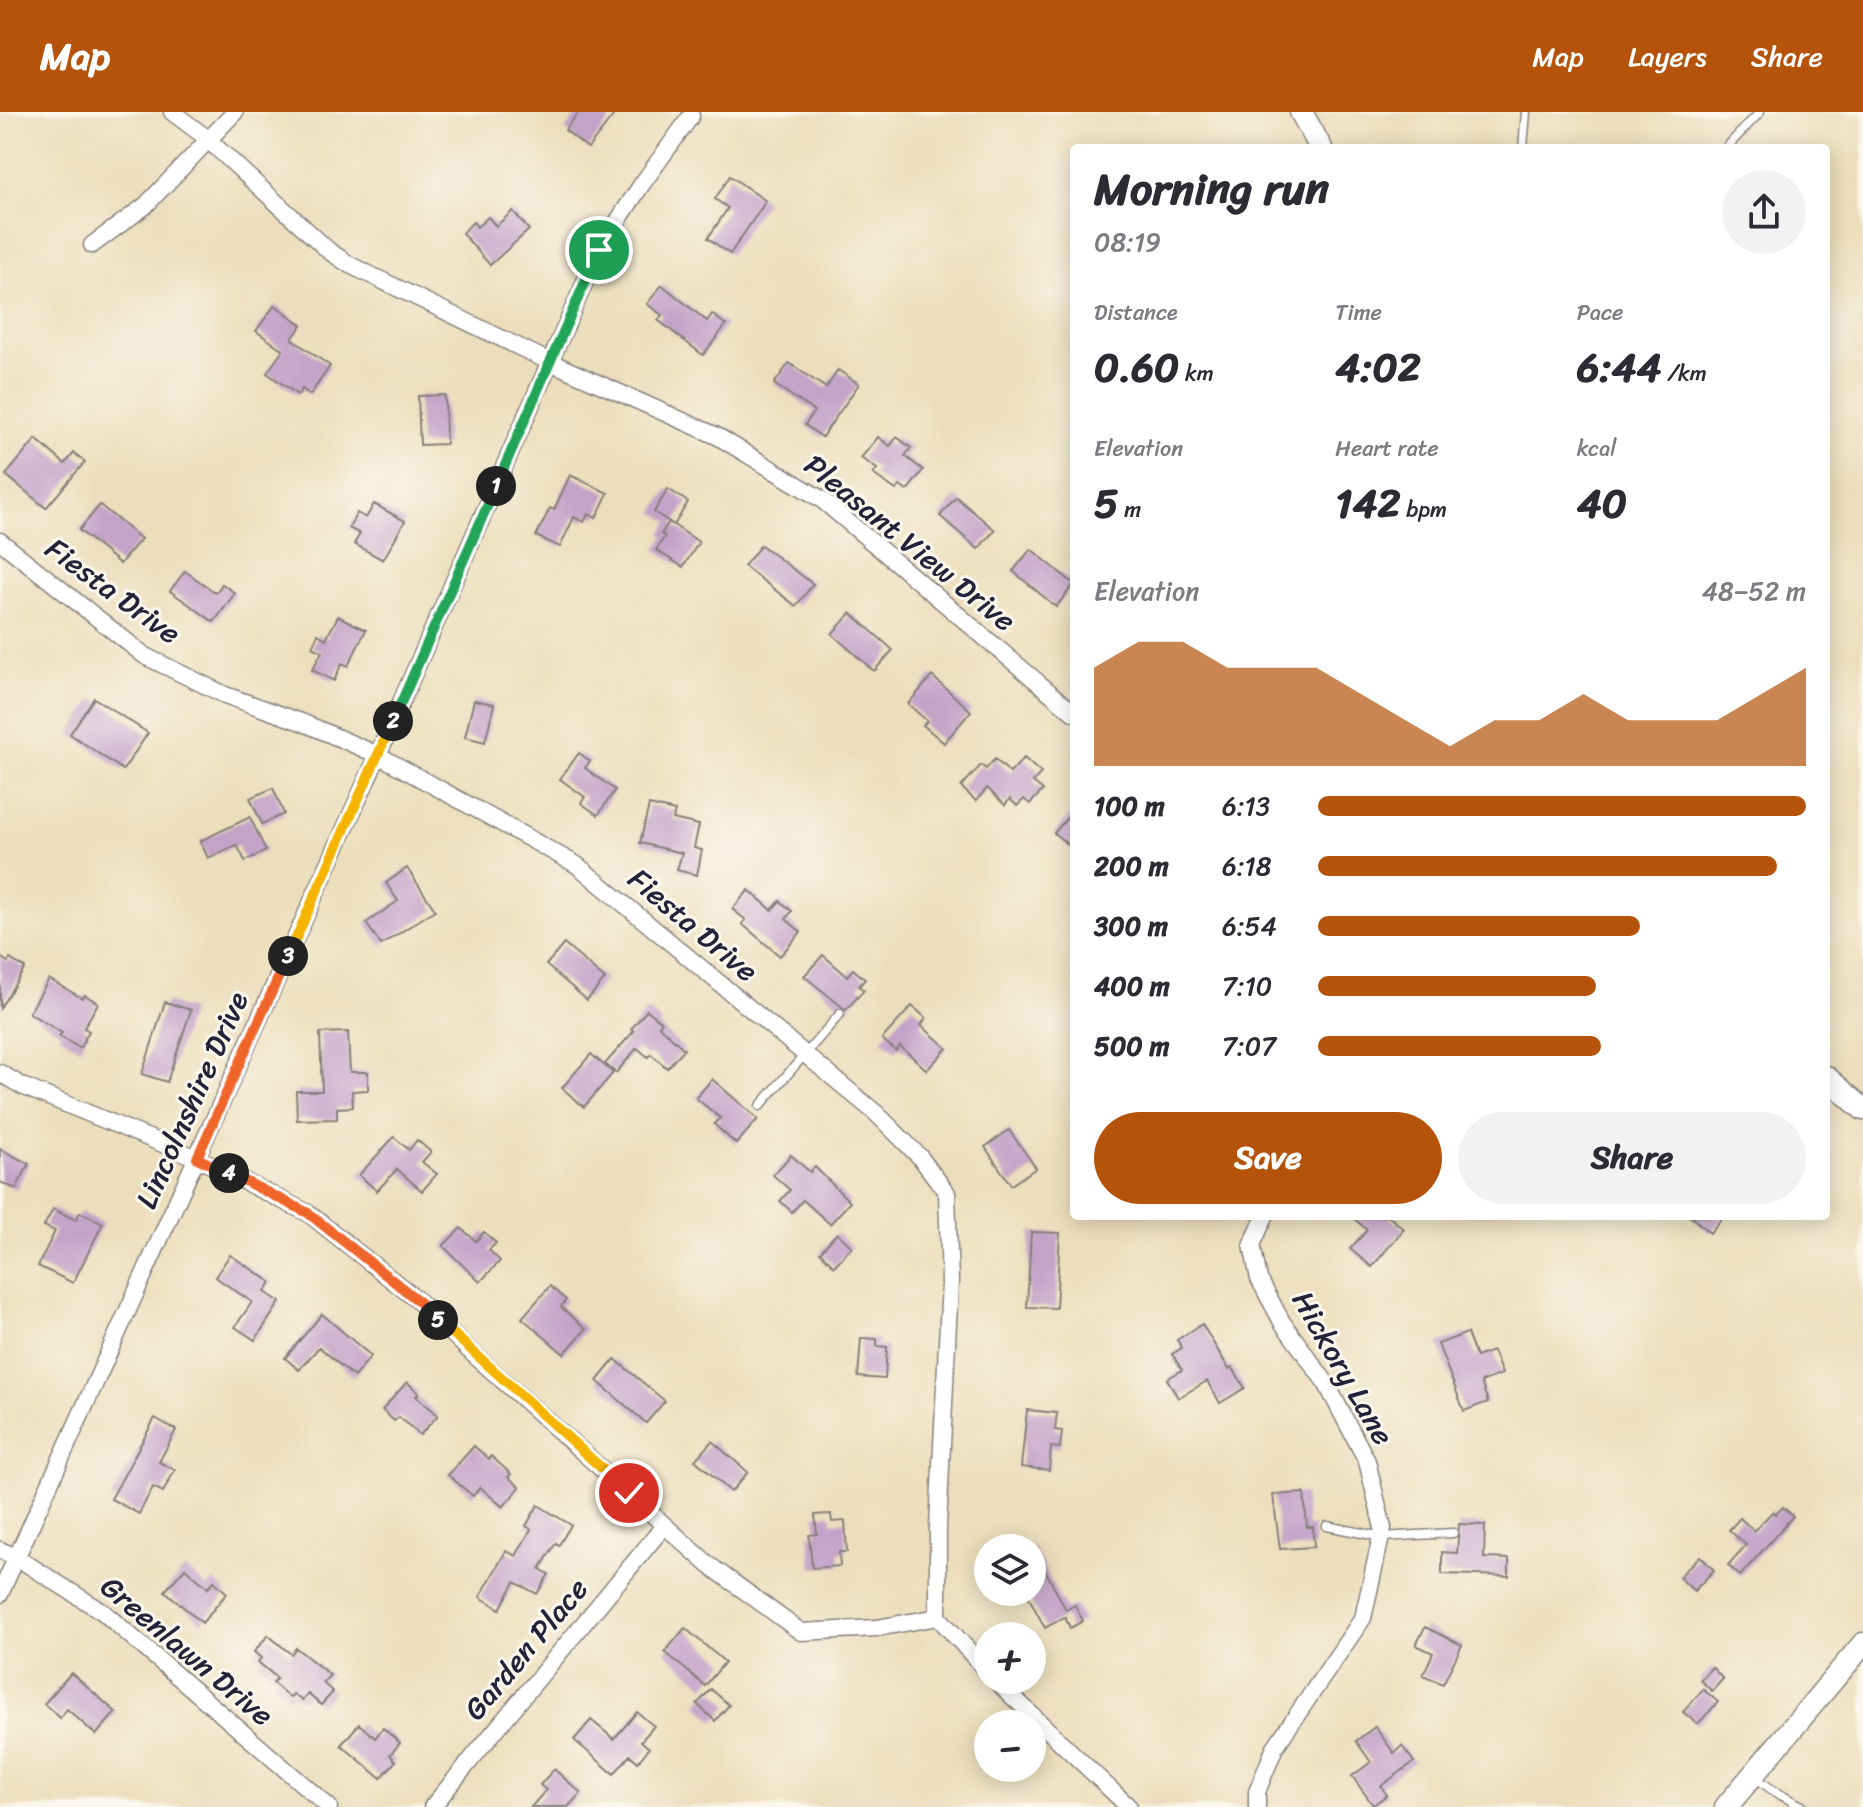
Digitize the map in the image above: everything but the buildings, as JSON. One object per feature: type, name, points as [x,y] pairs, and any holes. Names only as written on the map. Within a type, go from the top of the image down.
[{"type":"street","name":"Pleasant View Drive","points":[[172,112],[209,141],[329,251],[350,265],[550,362],[717,436],[821,499],[1070,710]]},
{"type":"street","points":[[92,245],[145,206],[235,112]]},
{"type":"street","points":[[1301,112],[1319,144]]},
{"type":"street","name":"Lincolnshire Drive","points":[[0,1594],[8,1553],[197,1158],[599,250],[691,116]]},
{"type":"street","name":"Fiesta Drive","points":[[0,541],[145,656],[225,695],[304,723],[378,755],[577,865],[888,1125],[920,1157],[947,1193],[950,1282],[938,1527],[938,1617]]},
{"type":"street","points":[[0,1073],[22,1086],[197,1158],[308,1213],[416,1299],[473,1354],[709,1565],[801,1632],[877,1628],[938,1617],[974,1657]]},
{"type":"street","points":[[1830,1080],[1863,1109]]},
{"type":"street","name":"Hickory Lane","points":[[1257,1807],[1257,1792],[1275,1747],[1363,1618],[1383,1528],[1367,1461],[1326,1383],[1282,1322],[1259,1279],[1252,1245],[1263,1220]]},
{"type":"street","name":"Garden Place","points":[[432,1807],[664,1526]]},
{"type":"street","name":"Greenlawn Drive","points":[[8,1553],[103,1612],[329,1807]]},
{"type":"street","points":[[1726,1807],[1863,1644]]},
{"type":"street","points":[[1010,1694],[1129,1807]]},
{"type":"lane","points":[[1523,144],[1526,112]]},
{"type":"lane","points":[[1730,144],[1760,112]]},
{"type":"lane","points":[[760,1106],[840,1014]]},
{"type":"lane","points":[[1327,1526],[1382,1537],[1453,1533]]},
{"type":"lane","points":[[1753,1775],[1775,1792],[1804,1807]]},
{"type":"route","points":[[599,250],[197,1158],[308,1213],[416,1299],[629,1493]]}]
